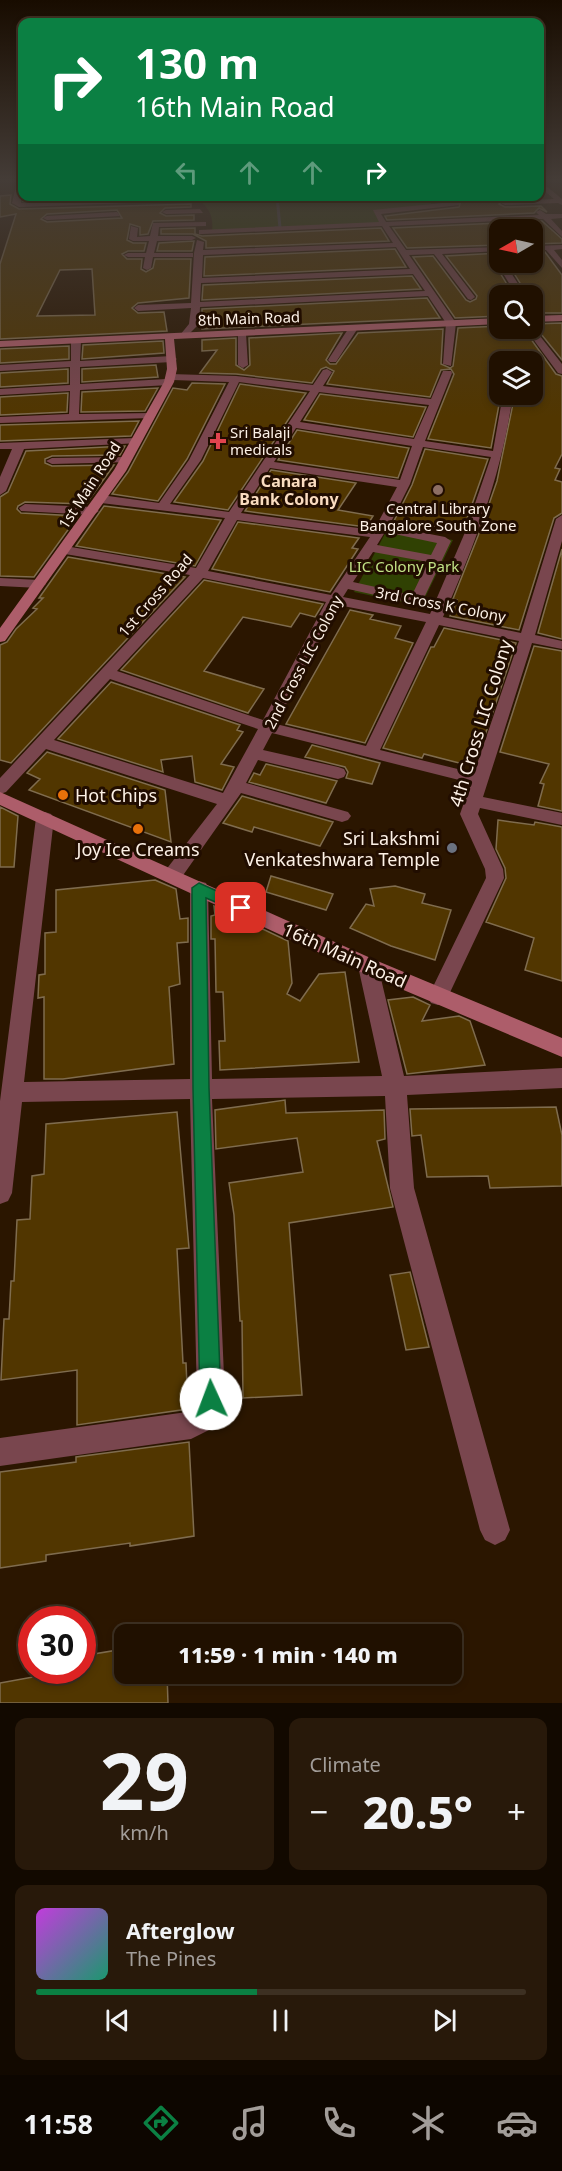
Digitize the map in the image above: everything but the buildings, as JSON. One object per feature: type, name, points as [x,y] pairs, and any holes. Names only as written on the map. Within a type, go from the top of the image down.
[{"type":"street","points":[[147,268],[149,258]]},
{"type":"street","points":[[170,259],[176,258]]},
{"type":"street","points":[[185,336],[194,324],[198,281],[192,258]]},
{"type":"street","points":[[406,258],[451,323]]},
{"type":"street","points":[[440,258],[471,297]]},
{"type":"street","points":[[198,281],[414,271]]},
{"type":"street","points":[[138,308],[428,293]]},
{"type":"street","points":[[543,317],[562,318]]},
{"type":"street","name":"8th Main Road","points":[[0,345],[489,321]]},
{"type":"street","name":"2nd Cross LIC Colony","points":[[172,876],[232,794],[334,600],[380,531],[404,484],[448,369],[451,323]]},
{"type":"street","name":"1st Cross Road","points":[[0,788],[200,573],[234,514],[353,328]]},
{"type":"street","points":[[241,334],[243,365]]},
{"type":"street","name":"1st Main Road","points":[[0,638],[6,621],[65,550],[126,460],[170,380],[172,359],[169,336]]},
{"type":"street","points":[[537,339],[562,371]]},
{"type":"street","points":[[74,418],[76,341]]},
{"type":"street","points":[[0,368],[172,359]]},
{"type":"street","points":[[163,505],[195,460],[236,379]]},
{"type":"street","points":[[0,392],[170,380],[236,379],[434,402]]},
{"type":"street","points":[[371,752],[435,620],[454,573],[497,455],[506,405]]},
{"type":"street","points":[[0,420],[150,415]]},
{"type":"street","points":[[291,424],[497,455]]},
{"type":"street","points":[[0,446],[136,441]]},
{"type":"street","points":[[0,491],[19,446]]},
{"type":"street","points":[[52,461],[126,460]]},
{"type":"street","points":[[266,464],[404,484]]},
{"type":"street","points":[[101,499],[380,531],[445,541],[416,600],[345,584]]},
{"type":"street","points":[[25,508],[93,511]]},
{"type":"street","name":"4th Cross LIC Colony","points":[[438,997],[495,878],[494,869],[469,817],[527,638],[562,519]]},
{"type":"street","points":[[369,547],[434,564],[454,573]]},
{"type":"street","name":"3rd Cross K Colony","points":[[65,550],[200,573],[562,645]]},
{"type":"street","points":[[0,582],[39,584]]},
{"type":"street","points":[[108,673],[267,727],[481,780]]},
{"type":"street","points":[[43,742],[232,794],[342,816]]},
{"type":"street","points":[[253,753],[338,773]]},
{"type":"street","name":"16th Main Road","points":[[0,798],[368,966],[562,1048]]},
{"type":"street","points":[[474,801],[562,819]]},
{"type":"street","points":[[0,1192],[45,818]]},
{"type":"street","points":[[0,1452],[191,1425],[203,1418],[211,1399],[201,1088],[199,888]]},
{"type":"street","points":[[368,966],[395,1086],[402,1188],[495,1530]]},
{"type":"street","points":[[13,1092],[395,1086],[562,1078]]},
{"type":"green space","name":"LIC Colony Park","points":[[388,528],[453,540],[421,606],[354,592]]},
{"type":"place","name":"Sri Balaji medicals","points":[[218,441]]},
{"type":"place","name":"Central Library Bangalore South Zone","points":[[438,490]]},
{"type":"place","name":"Hot Chips","points":[[63,795]]},
{"type":"place","name":"Joy Ice Creams","points":[[138,829]]},
{"type":"place","name":"Sri Lakshmi Venkateshwara Temple","points":[[452,848]]},
{"type":"district","name":"Canara Bank Colony","points":[[289,490]]},
{"type":"route","points":[[211,1399],[201,1088],[199,888],[241,908]]}]
